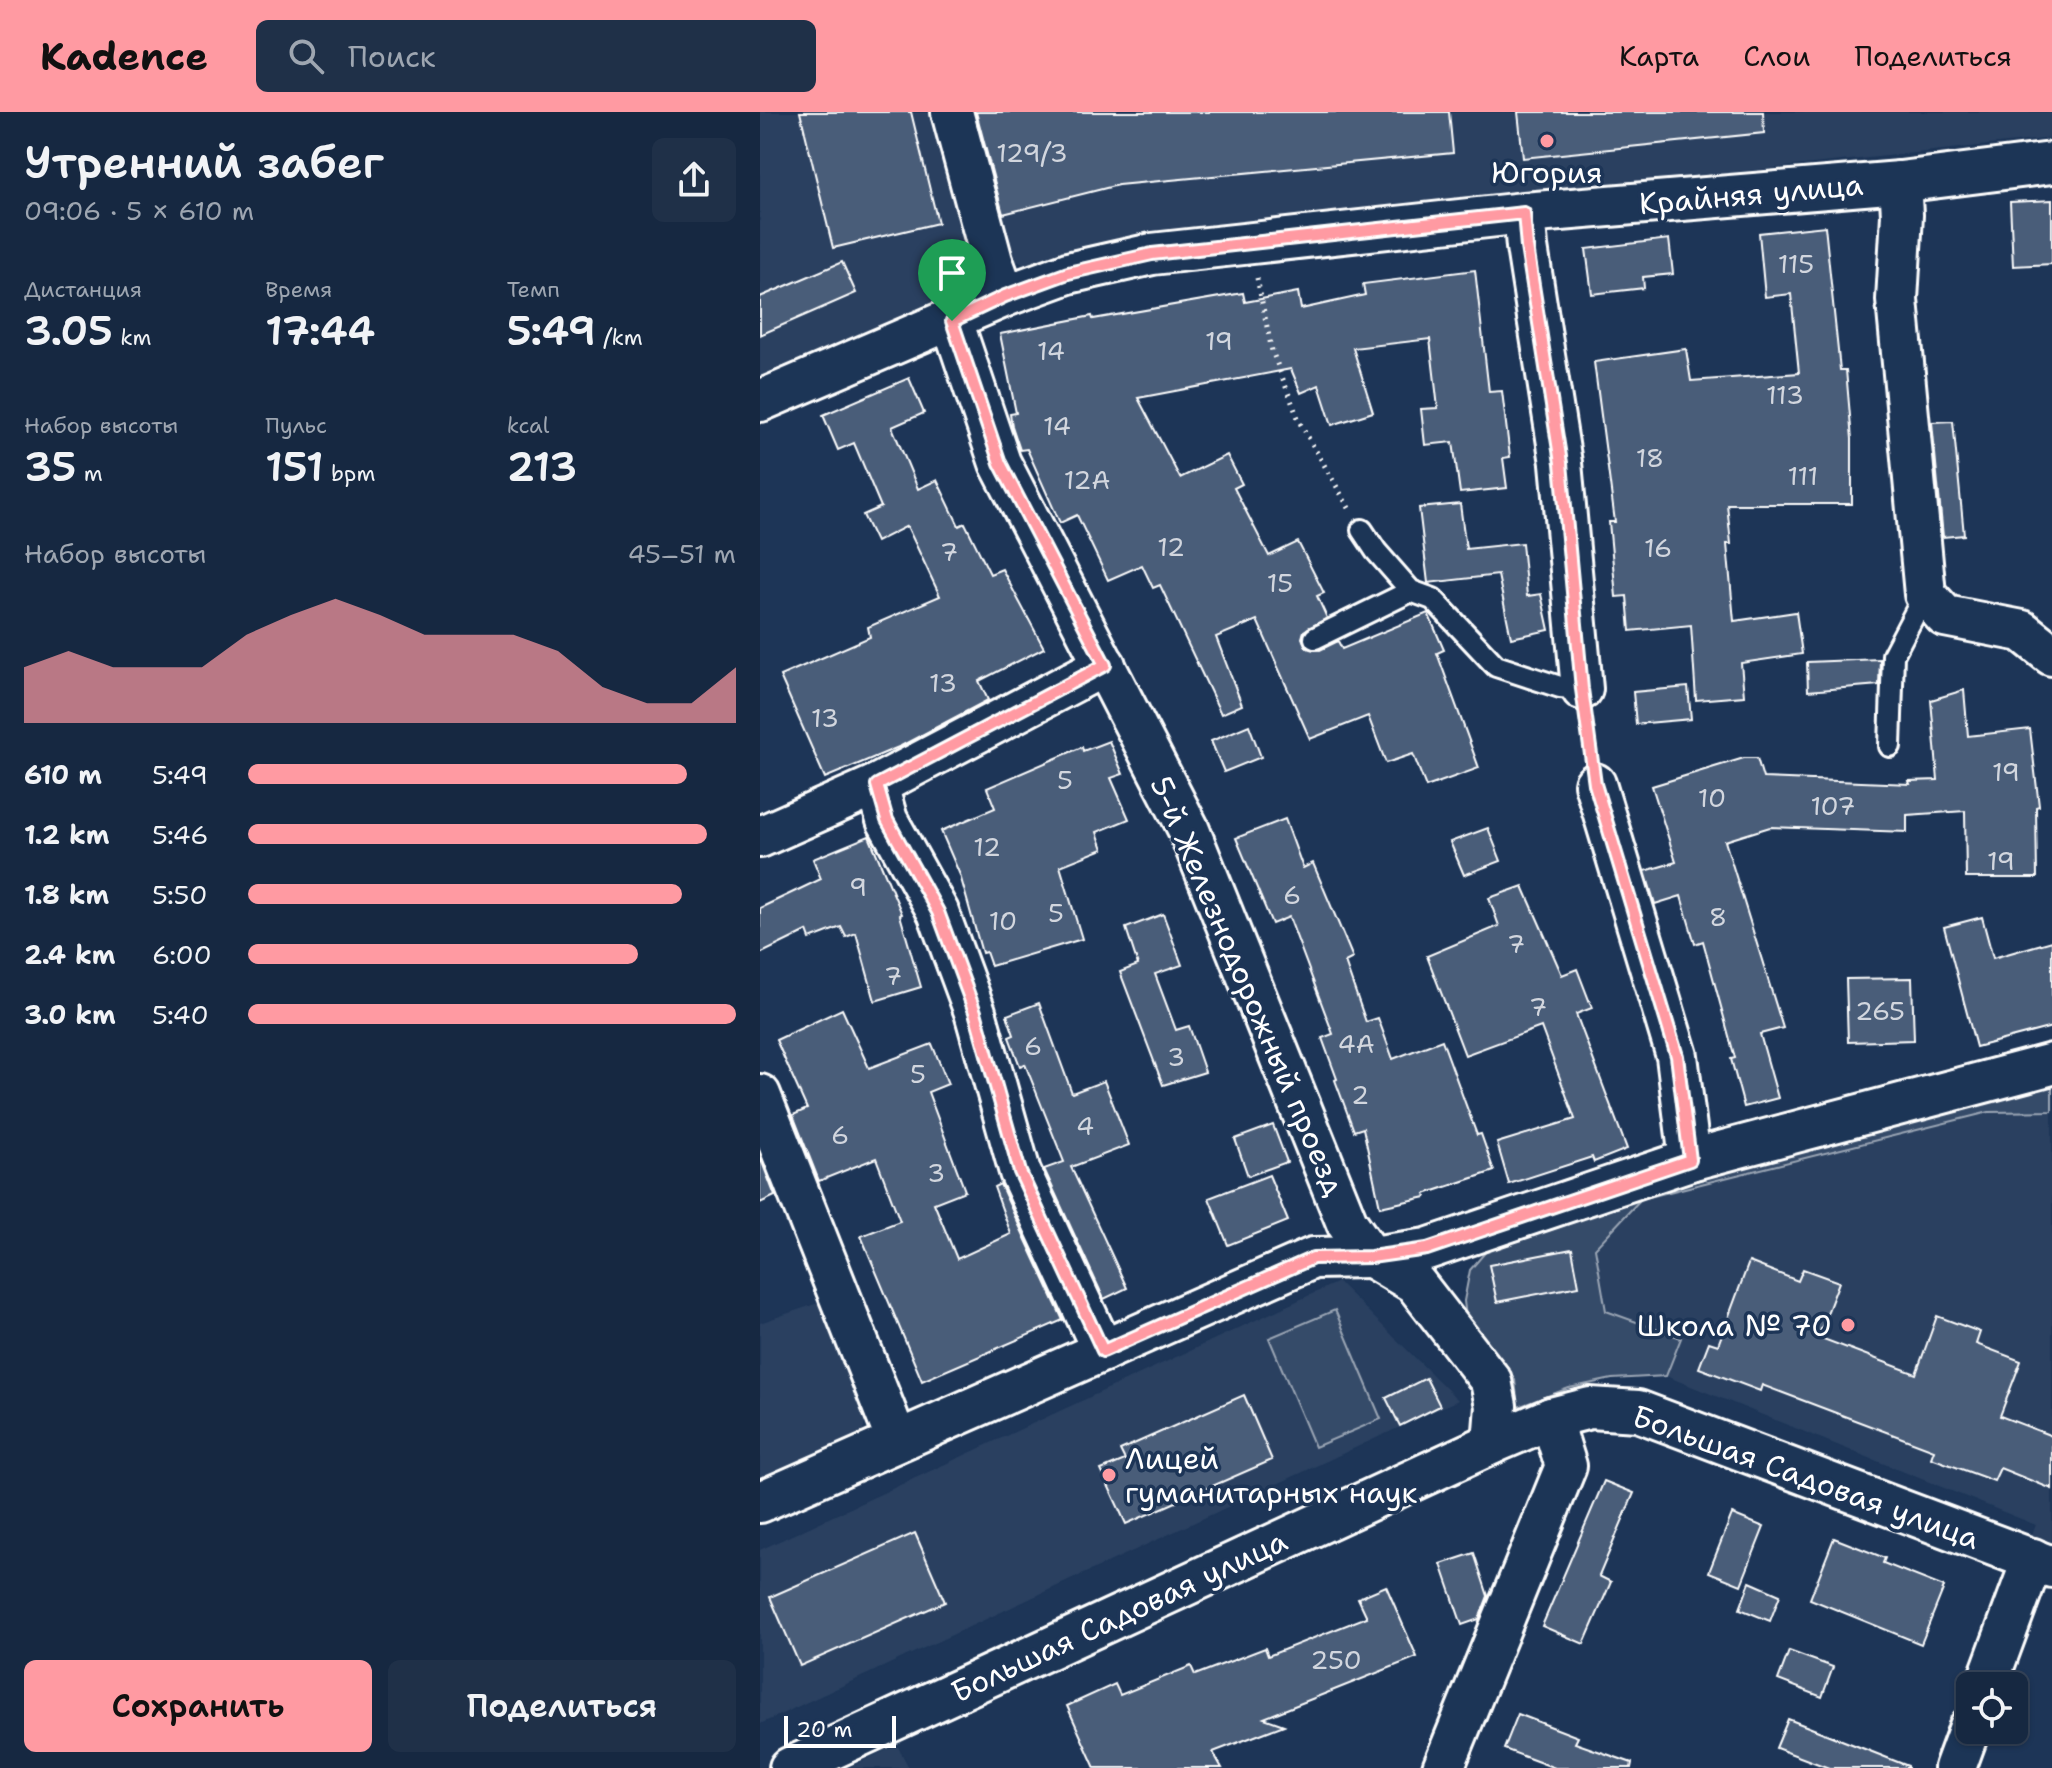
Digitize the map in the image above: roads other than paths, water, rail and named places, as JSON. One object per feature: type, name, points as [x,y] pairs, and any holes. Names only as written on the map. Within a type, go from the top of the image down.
[{"type":"street","points":[[952,112],[992,261],[1005,296]]},
{"type":"street","name":"Крайняя улица","points":[[760,401],[1005,296],[1068,273],[1138,257],[1524,213],[1900,182],[2052,163]]},
{"type":"street","points":[[1900,182],[1902,215],[1897,300],[1925,594],[1945,616],[2022,631],[2052,655]]},
{"type":"street","points":[[1524,213],[1561,463],[1582,689]]},
{"type":"street","name":"5-й Железнодорожный проезд","points":[[952,321],[1000,463],[1188,828],[1347,1223],[1371,1257]]},
{"type":"street","points":[[760,837],[877,785],[1105,665]]},
{"type":"street","points":[[1595,784],[1677,1056],[1690,1160]]},
{"type":"street","points":[[877,785],[887,820],[938,912],[970,998],[1020,1172],[1103,1351]]},
{"type":"street","points":[[760,1502],[1313,1258],[1371,1257],[1427,1249],[1690,1160],[2052,1064]]},
{"type":"street","points":[[760,1095],[897,1441]]},
{"type":"street","points":[[1371,1257],[1415,1283],[1491,1381],[1496,1406],[1493,1443]]},
{"type":"street","name":"Большая Садовая улица","points":[[790,1768],[1493,1443],[1551,1418],[1590,1408],[1638,1411],[2043,1563]]},
{"type":"street","points":[[1443,1768],[1566,1466],[1551,1418]]},
{"type":"street","points":[[1992,1672],[2043,1563]]},
{"type":"street","points":[[1955,1768],[1964,1744]]},
{"type":"lane","points":[[1362,530],[1411,591],[1433,599],[1496,666],[1560,687],[1582,689]]},
{"type":"lane","points":[[1315,638],[1411,591]]},
{"type":"lane","points":[[1890,746],[1893,655],[1925,594]]},
{"type":"place","name":"Югория","points":[[1547,141]]},
{"type":"place","name":"Школа № 70","points":[[1848,1325]]},
{"type":"place","name":"Лицей гуманитарных наук","points":[[1109,1475]]}]
